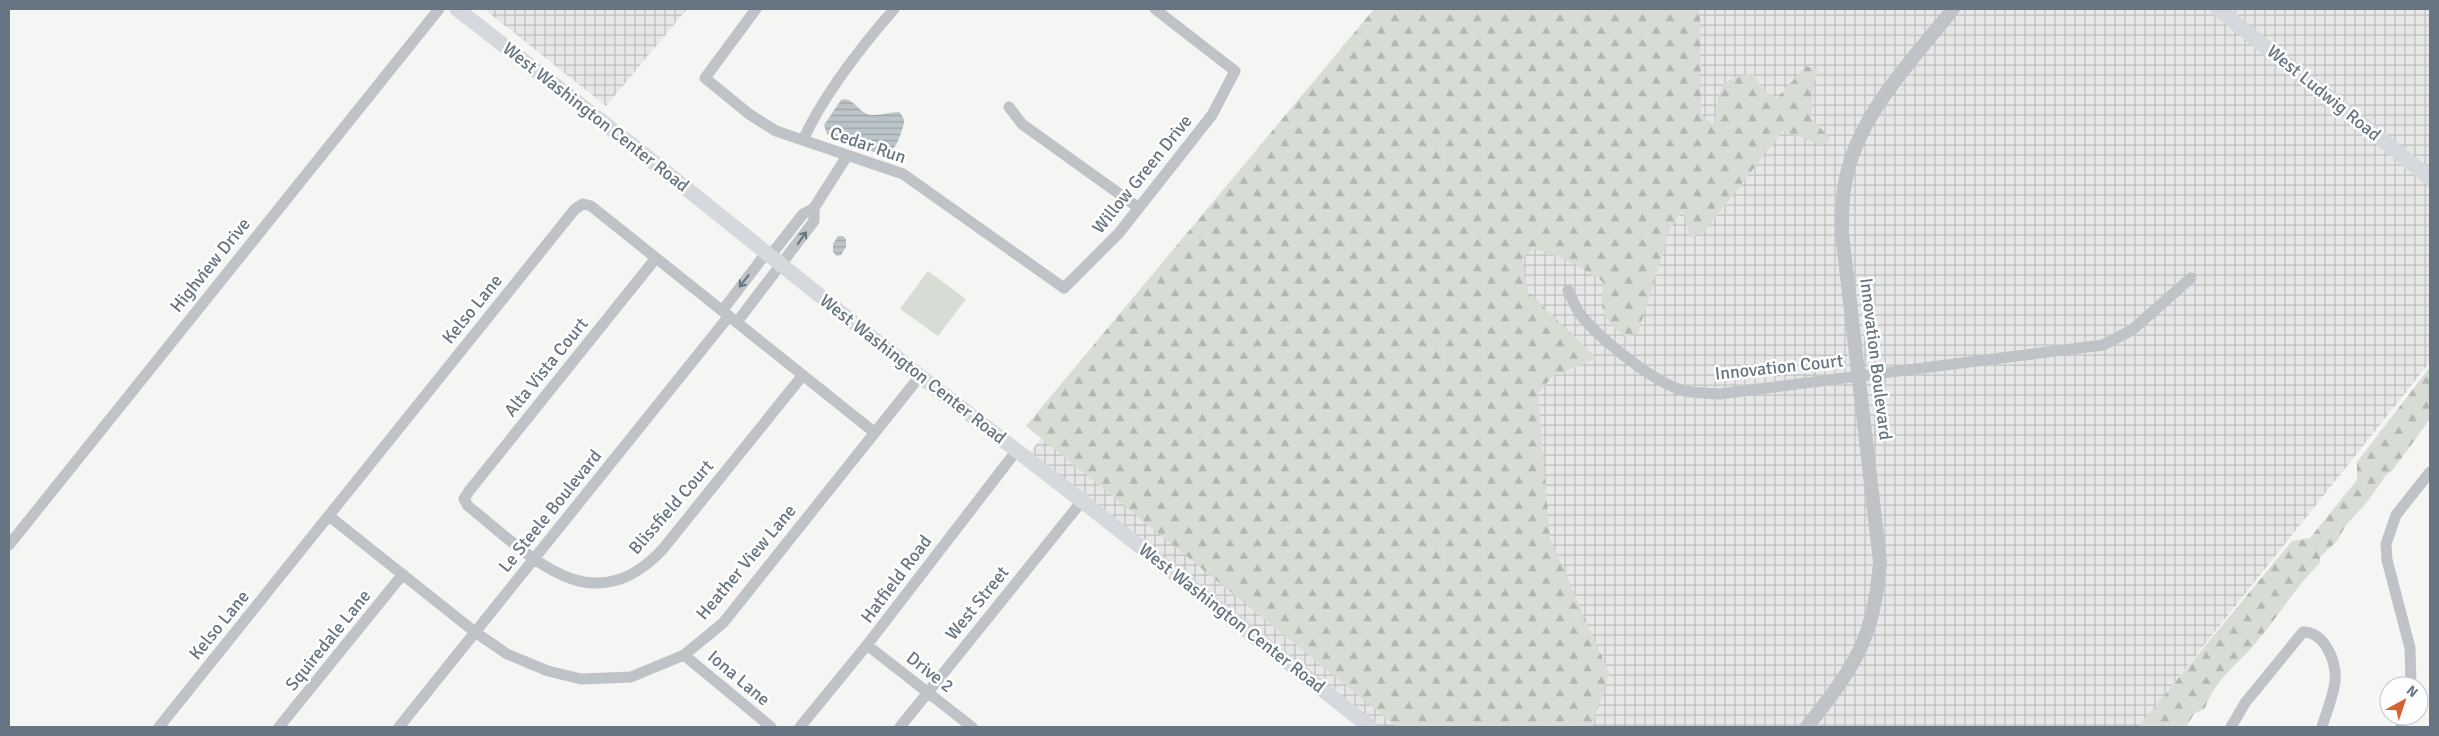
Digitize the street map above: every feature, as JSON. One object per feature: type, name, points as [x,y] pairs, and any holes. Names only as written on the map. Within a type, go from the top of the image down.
[{"type":"main road","name":"West Washington Center Road","points":[[457,9],[773,257],[920,376],[1370,727]]},
{"type":"main road","name":"West Ludwig Road","points":[[2218,9],[2430,178]]},
{"type":"street","name":"Highview Drive","points":[[9,545],[439,9]]},
{"type":"street","name":"Cedar Run","points":[[756,9],[705,78],[749,114],[769,127],[846,156],[903,174],[1064,288]]},
{"type":"street","points":[[803,140],[809,126],[871,35],[894,9]]},
{"type":"street","name":"Willow Green Drive","points":[[1064,288],[1119,233],[1139,208],[1212,115],[1235,71],[1155,9]]},
{"type":"street","name":"Innovation Boulevard","points":[[1807,727],[1853,665],[1867,636],[1875,610],[1880,562],[1842,233],[1845,182],[1852,158],[1866,126],[1884,97],[1953,9]]},
{"type":"street","points":[[1009,107],[1022,124],[1139,208]]},
{"type":"street","points":[[773,257],[804,214],[814,208],[846,156]]},
{"type":"street","name":"Kelso Lane","points":[[159,727],[576,209],[583,204],[592,206],[874,432]]},
{"type":"street","name":"Le Steele Boulevard","points":[[399,727],[729,316],[773,257]]},
{"type":"street","name":"Le Steele Boulevard","points":[[729,316],[773,257]]},
{"type":"street","name":"Alta Vista Court","points":[[464,499],[656,258]]},
{"type":"street","name":"Innovation Court","points":[[1568,290],[1579,313],[1594,330],[1665,384],[1685,391],[1719,394],[2103,345],[2132,330],[2191,278]]},
{"type":"street","name":"Blissfield Court","points":[[464,499],[468,506],[534,558],[557,573],[583,584],[606,584],[628,577],[646,566],[803,375]]},
{"type":"street","name":"Heather View Lane","points":[[329,516],[475,632],[515,657],[548,672],[581,679],[631,677],[684,655],[722,623],[920,376]]},
{"type":"street","name":"Hatfield Road","points":[[800,727],[867,645],[1017,450]]},
{"type":"street","points":[[2410,676],[2410,648],[2387,560],[2386,544],[2396,515],[2430,472]]},
{"type":"street","name":"West Street","points":[[900,727],[1082,501]]},
{"type":"street","name":"Squiredale Lane","points":[[279,727],[403,574]]},
{"type":"street","points":[[2231,727],[2245,703],[2298,636],[2303,632],[2311,632],[2324,642],[2331,659],[2335,681],[2322,727]]},
{"type":"street","name":"Drive 2","points":[[867,645],[972,727]]},
{"type":"street","name":"Iona Lane","points":[[684,655],[771,727]]},
{"type":"shaded area","points":[[484,9],[687,9],[606,106]]},
{"type":"shaded area","points":[[1394,9],[2430,9],[2430,362],[2139,727],[1376,727],[1029,453]]},
{"type":"shaded area","points":[[845,99],[867,114],[899,112],[904,120],[904,124],[897,143],[892,150],[885,153],[874,152],[867,149],[852,136],[835,137],[827,134],[824,125],[841,100]]},
{"type":"shaded area","points":[[838,236],[843,236],[846,239],[846,247],[841,255],[837,256],[833,252],[833,244]]},
{"type":"green space","points":[[1374,9],[1700,9],[1701,114],[1714,126],[1721,89],[1731,79],[1753,73],[1765,91],[1777,98],[1806,66],[1818,70],[1813,88],[1811,118],[1830,138],[1823,145],[1783,131],[1704,232],[1690,238],[1683,210],[1671,227],[1638,333],[1626,337],[1607,319],[1604,314],[1602,301],[1603,282],[1595,276],[1578,266],[1543,251],[1533,249],[1522,259],[1528,292],[1597,358],[1553,376],[1538,393],[1550,538],[1609,673],[1592,727],[1397,727],[1026,426]]},
{"type":"green space","points":[[928,271],[966,299],[938,336],[900,309]]},
{"type":"green space","points":[[2430,367],[2430,419],[2392,471],[2386,475],[2368,501],[2346,525],[2337,541],[2320,557],[2320,563],[2254,645],[2220,682],[2205,708],[2194,714],[2186,727],[2138,727],[2292,541],[2310,538],[2357,480],[2357,462]]}]
